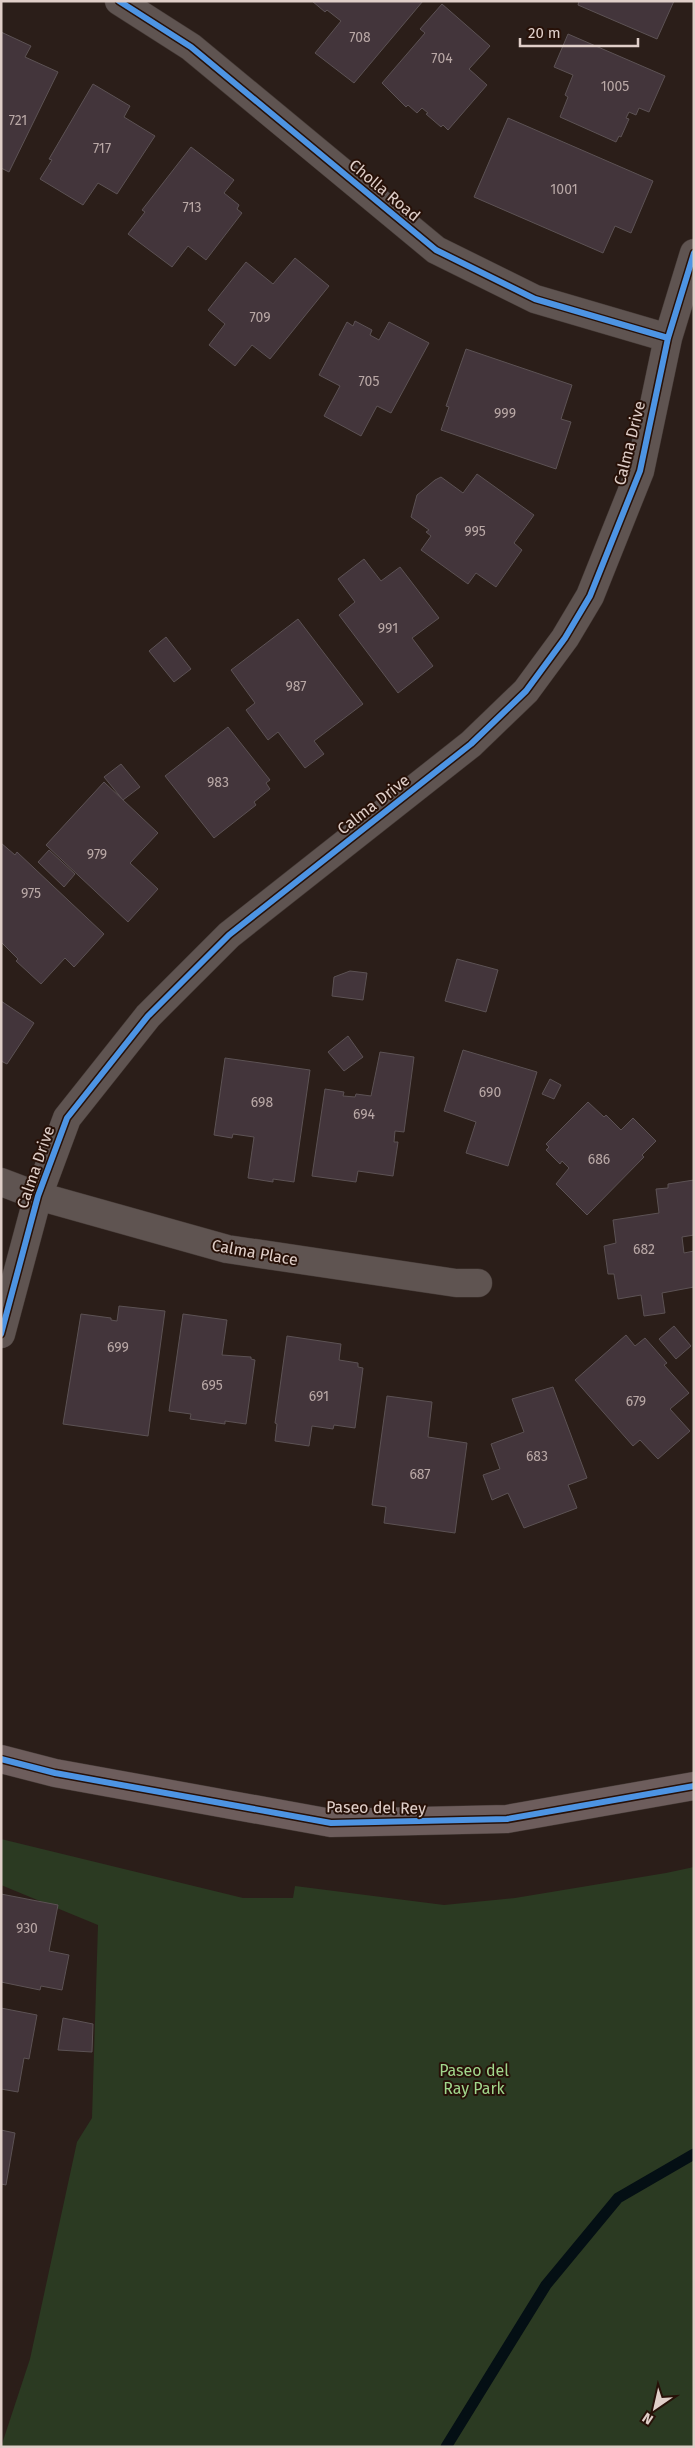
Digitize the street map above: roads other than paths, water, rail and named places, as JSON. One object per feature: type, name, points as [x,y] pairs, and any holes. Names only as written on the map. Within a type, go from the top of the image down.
[{"type":"main road","name":"Paseo del Rey","points":[[1,1759],[55,1773],[331,1823],[507,1818],[694,1786]]},
{"type":"street","name":"Cholla Road","points":[[119,1],[191,47],[436,250],[535,299],[668,338]]},
{"type":"street","name":"Calma Drive","points":[[1,1334],[38,1196],[67,1118],[148,1016],[228,935],[471,744],[526,690],[565,638],[590,596],[640,471],[668,338],[694,253]]},
{"type":"street","name":"Calma Place","points":[[1,1182],[38,1196],[227,1249],[456,1283],[478,1283]]},
{"type":"waterway","points":[[446,2447],[546,2285],[618,2198],[694,2154]]},
{"type":"park label","name":"Paseo del Ray Park","points":[[474,2079]]}]
